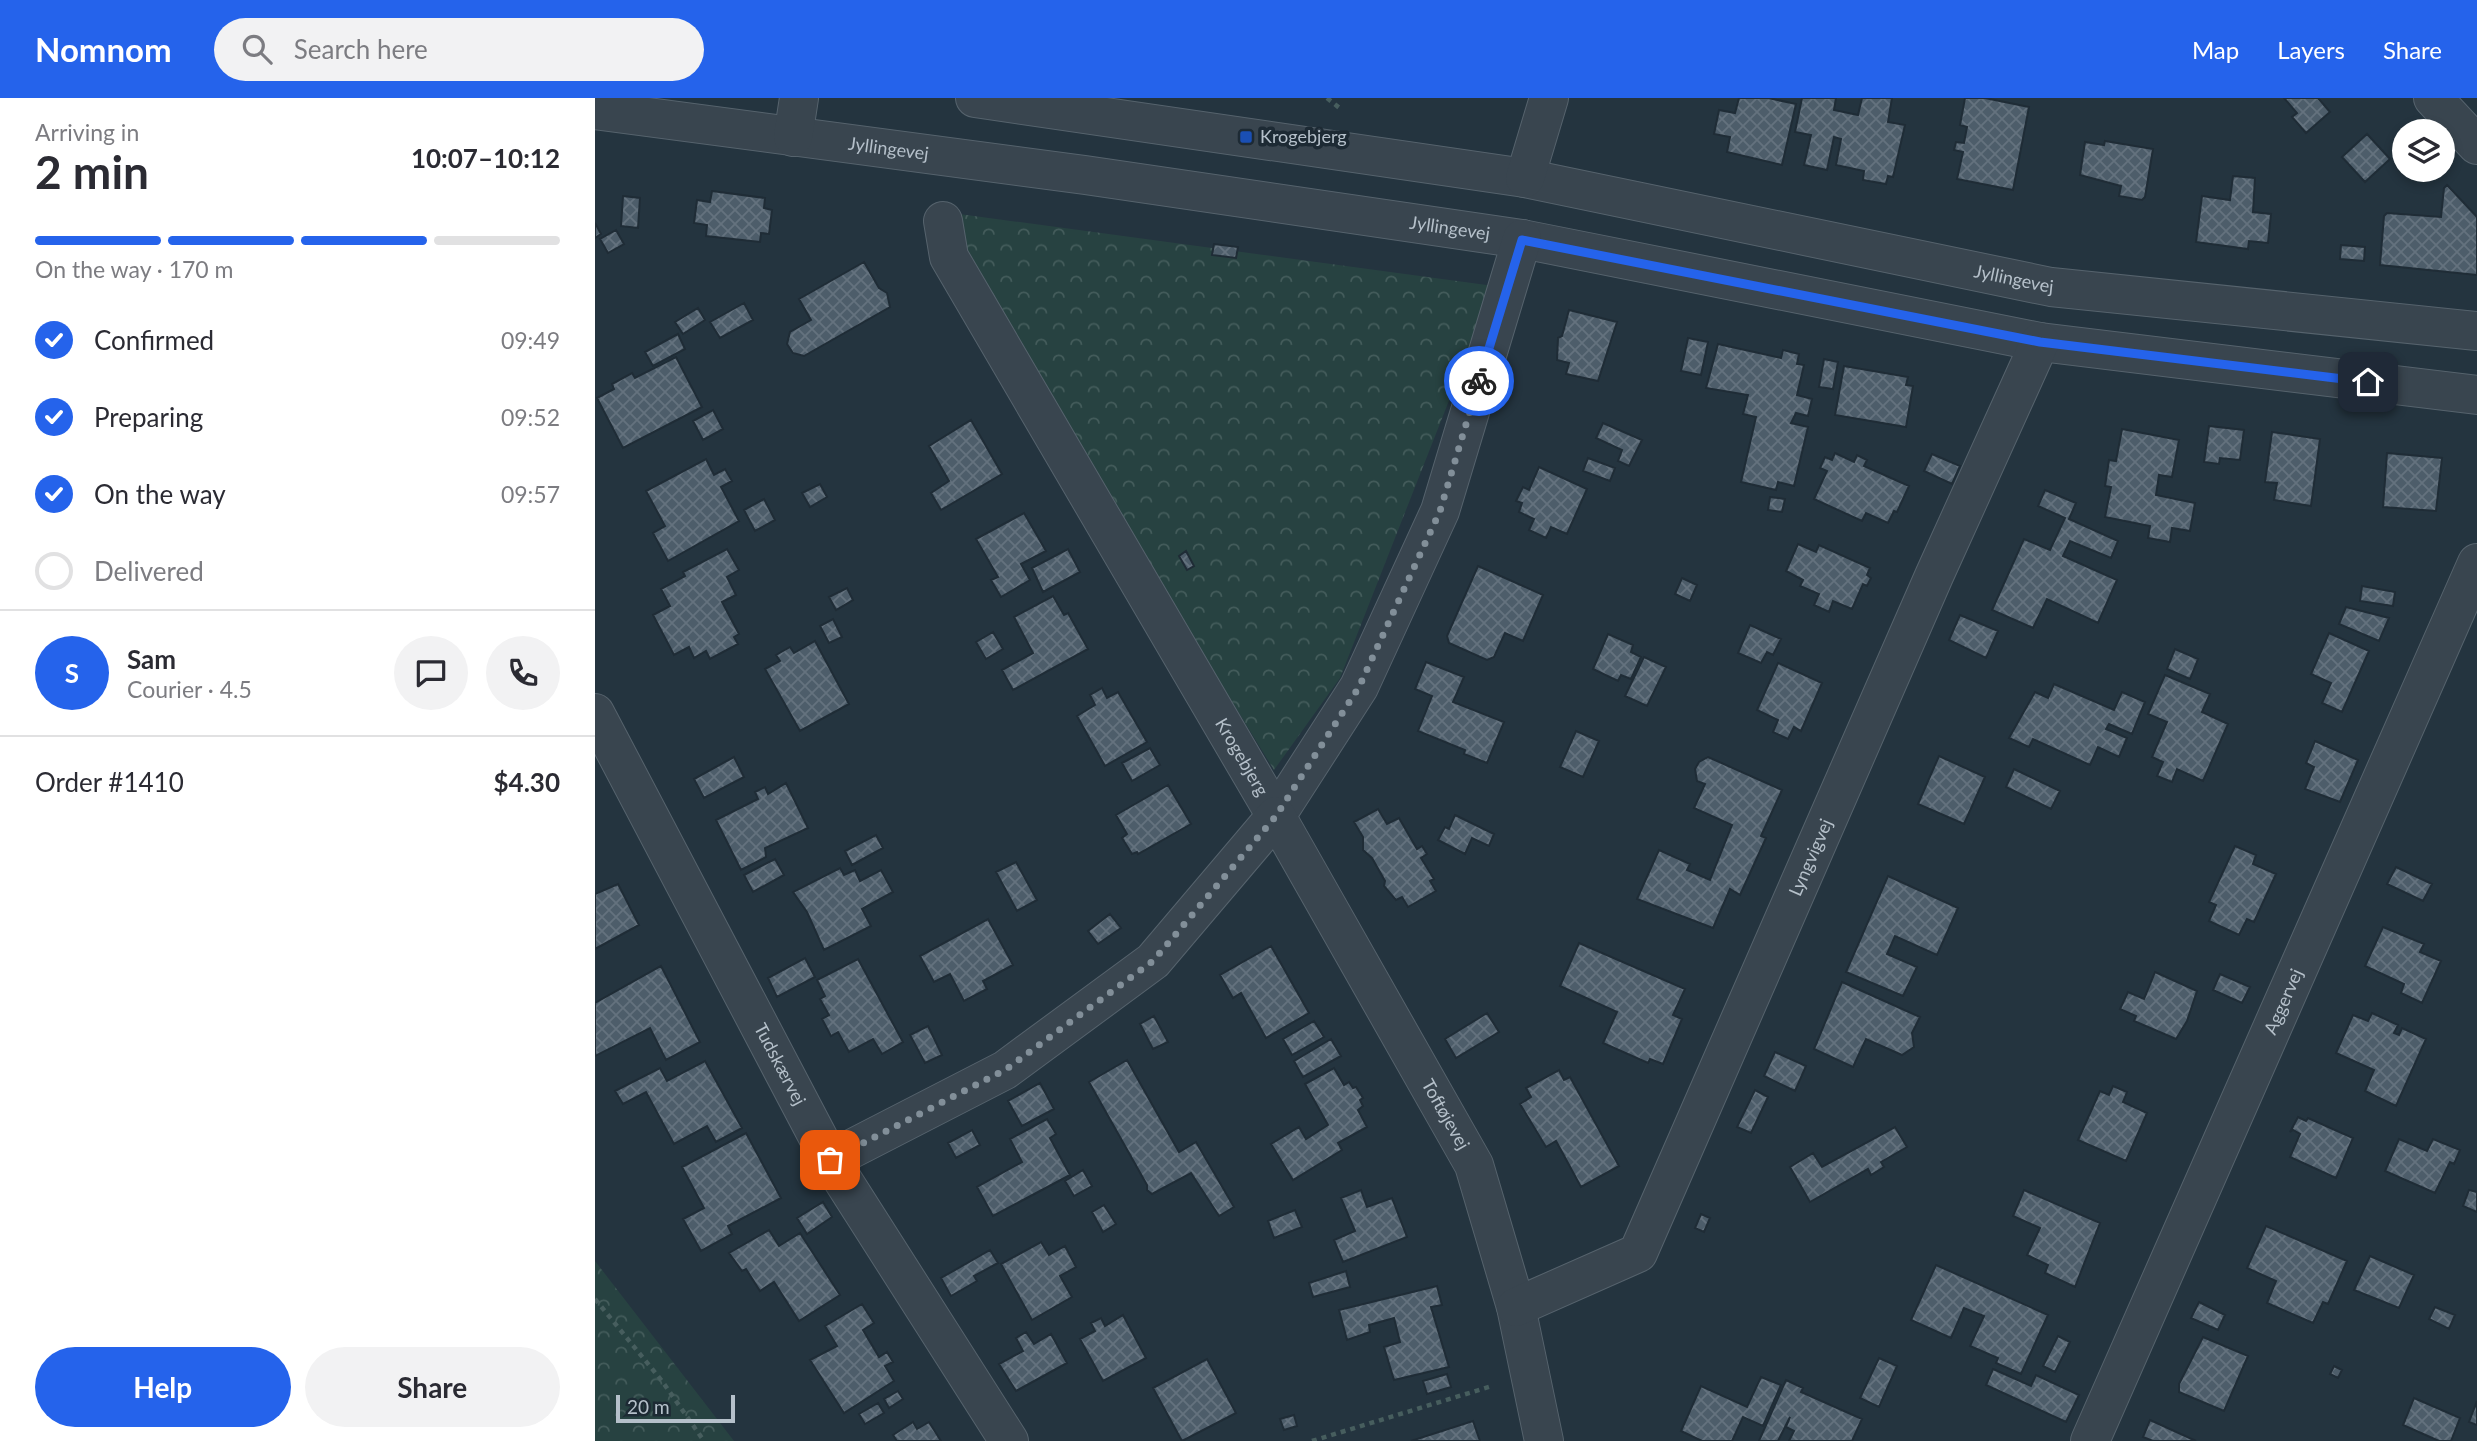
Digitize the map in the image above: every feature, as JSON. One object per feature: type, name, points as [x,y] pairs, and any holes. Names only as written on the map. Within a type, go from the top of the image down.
[{"type":"street","points":[[793,137],[799,98]]},
{"type":"street","name":"Jyllingevej","points":[[975,98],[1525,178],[2051,287],[2477,331]]},
{"type":"street","points":[[1525,178],[1549,98]]},
{"type":"street","points":[[2433,98],[2477,145]]},
{"type":"street","name":"Jyllingevej","points":[[595,110],[1085,175],[1522,240],[2040,342],[2477,395]]},
{"type":"street","name":"Krogebjerg","points":[[943,221],[949,257],[1276,816],[1359,687],[1440,511],[1522,240]]},
{"type":"street","name":"Lyngvigvej","points":[[1516,1307],[1638,1254],[2040,342]]},
{"type":"street","name":"Aggervej","points":[[2089,1441],[2477,563]]},
{"type":"street","name":"Tudskærvej","points":[[595,713],[830,1160],[1009,1441]]},
{"type":"street","points":[[830,1160],[1005,1070],[1153,961],[1276,816]]},
{"type":"street","name":"Toftøjevej","points":[[1276,816],[1475,1165],[1516,1307],[1541,1421]]},
{"type":"path","points":[[595,1299],[662,1381],[704,1441]]},
{"type":"path","points":[[1312,1441],[1541,1421]]},
{"type":"green space","points":[[952,213],[1494,286],[1340,678],[1274,770],[961,261]]},
{"type":"green space","points":[[595,1261],[734,1441],[595,1441]]},
{"type":"building","points":[[1739,98],[1768,98],[1796,104],[1782,165],[1727,152],[1730,137],[1714,134],[1719,110],[1735,113]]},
{"type":"building","points":[[1802,98],[1836,98],[1834,110],[1858,115],[1862,98],[1892,98],[1888,122],[1905,125],[1893,177],[1888,176],[1886,184],[1863,180],[1864,171],[1836,165],[1841,139],[1834,137],[1827,170],[1804,165],[1811,135],[1795,132]]},
{"type":"building","points":[[1965,98],[1985,98],[2029,107],[2013,190],[1957,179],[1963,152],[1954,150],[1956,142],[1964,143],[1967,127],[1960,125]]},
{"type":"building","points":[[2284,98],[2318,98],[2330,112],[2306,133],[2292,117],[2297,113]]},
{"type":"building","points":[[2367,134],[2390,159],[2365,182],[2342,157]]},
{"type":"building","points":[[2105,141],[2153,149],[2145,197],[2142,200],[2119,196],[2121,186],[2080,175],[2085,142],[2104,145]]},
{"type":"building","points":[[2233,176],[2255,178],[2253,212],[2271,214],[2268,243],[2249,241],[2248,249],[2196,242],[2202,196],[2230,200]]},
{"type":"building","points":[[2447,185],[2477,217],[2477,275],[2380,265],[2384,216],[2387,213],[2441,217],[2444,188]]},
{"type":"building","points":[[712,191],[765,198],[764,208],[772,210],[769,234],[761,233],[760,242],[706,236],[707,225],[694,223],[697,200],[710,202]]},
{"type":"building","points":[[623,196],[640,198],[638,228],[621,226]]},
{"type":"building","points":[[595,223],[601,234],[595,238]]},
{"type":"building","points":[[616,230],[624,244],[608,253],[600,239]]},
{"type":"building","points":[[1214,244],[1238,247],[1236,258],[1212,255]]},
{"type":"building","points":[[2341,245],[2365,247],[2364,261],[2340,259]]},
{"type":"building","points":[[864,262],[879,288],[887,293],[890,307],[804,356],[793,353],[787,344],[790,332],[811,320],[799,299]]},
{"type":"building","points":[[744,303],[753,320],[720,338],[710,322]]},
{"type":"building","points":[[698,308],[705,320],[683,334],[675,322]]},
{"type":"building","points":[[1569,310],[1617,322],[1598,381],[1566,374],[1569,363],[1557,360],[1558,338],[1562,336]]},
{"type":"building","points":[[678,334],[685,349],[653,366],[645,352]]},
{"type":"building","points":[[1688,338],[1708,342],[1701,375],[1681,371]]},
{"type":"building","points":[[1718,344],[1781,358],[1783,350],[1799,354],[1797,364],[1804,365],[1797,395],[1812,399],[1808,416],[1796,413],[1791,423],[1808,427],[1794,486],[1778,482],[1776,490],[1741,482],[1756,417],[1743,414],[1748,395],[1706,388]]},
{"type":"building","points":[[676,357],[702,407],[623,448],[597,398],[614,389],[612,384],[632,373],[635,378]]},
{"type":"building","points":[[1824,359],[1838,362],[1833,389],[1819,387]]},
{"type":"building","points":[[1844,366],[1908,377],[1906,385],[1913,386],[1906,427],[1835,415]]},
{"type":"building","points":[[713,410],[723,429],[703,440],[693,421]]},
{"type":"building","points":[[971,420],[1002,474],[941,510],[931,493],[949,481],[929,446]]},
{"type":"building","points":[[1603,423],[1642,440],[1629,466],[1618,461],[1622,450],[1596,438]]},
{"type":"building","points":[[2209,426],[2244,430],[2240,460],[2220,458],[2219,464],[2204,462]]},
{"type":"building","points":[[2122,429],[2179,440],[2172,477],[2159,475],[2156,495],[2195,503],[2190,531],[2172,528],[2170,542],[2148,538],[2150,526],[2105,517],[2111,487],[2105,486],[2109,460],[2116,461]]},
{"type":"building","points":[[2272,432],[2320,439],[2311,506],[2274,500],[2277,483],[2265,482]]},
{"type":"building","points":[[1835,453],[1854,462],[1857,455],[1867,460],[1864,466],[1909,486],[1897,512],[1894,511],[1888,523],[1866,513],[1862,521],[1814,499],[1827,471],[1820,468],[1825,457],[1832,460]]},
{"type":"building","points":[[2387,453],[2442,458],[2436,511],[2383,507]]},
{"type":"building","points":[[1932,454],[1960,466],[1952,484],[1924,471]]},
{"type":"building","points":[[1588,458],[1615,468],[1610,481],[1583,471]]},
{"type":"building","points":[[706,459],[714,475],[725,469],[732,481],[721,487],[739,521],[668,561],[653,533],[665,526],[646,491]]},
{"type":"building","points":[[1539,467],[1587,489],[1567,534],[1551,527],[1546,538],[1529,530],[1534,519],[1519,512],[1522,503],[1516,501],[1523,487],[1529,490]]},
{"type":"building","points":[[820,484],[827,497],[810,507],[802,493]]},
{"type":"building","points":[[2045,490],[2076,503],[2069,519],[2118,541],[2111,558],[2070,541],[2063,556],[2117,580],[2098,623],[2047,599],[2033,628],[1992,610],[2024,539],[2050,550],[2065,518],[2038,506]]},
{"type":"building","points":[[1770,497],[1785,499],[1782,512],[1768,510]]},
{"type":"building","points":[[764,499],[775,520],[755,531],[744,510]]},
{"type":"building","points":[[1024,513],[1046,551],[1021,564],[1030,580],[1001,597],[991,580],[998,577],[976,539]]},
{"type":"building","points":[[1798,544],[1816,552],[1819,545],[1870,568],[1867,575],[1871,578],[1867,586],[1863,584],[1852,609],[1833,601],[1829,612],[1814,605],[1819,594],[1800,586],[1803,580],[1786,571]]},
{"type":"building","points":[[727,549],[739,570],[727,577],[736,595],[722,602],[739,634],[734,637],[738,644],[710,659],[706,651],[694,658],[689,647],[674,655],[653,615],[670,606],[661,589],[685,576],[683,572]]},
{"type":"building","points":[[1068,549],[1080,572],[1043,592],[1032,568]]},
{"type":"building","points":[[1186,551],[1194,566],[1187,570],[1179,556]]},
{"type":"building","points":[[1478,566],[1543,595],[1523,641],[1505,633],[1494,657],[1487,660],[1449,643],[1447,636]]},
{"type":"building","points":[[1682,578],[1697,585],[1690,601],[1675,594]]},
{"type":"building","points":[[2362,586],[2395,592],[2393,606],[2360,601]]},
{"type":"building","points":[[847,588],[853,600],[836,610],[829,597]]},
{"type":"building","points":[[1053,596],[1064,615],[1068,613],[1088,649],[1013,690],[1002,670],[1033,653],[1014,617]]},
{"type":"building","points":[[2346,607],[2389,618],[2379,641],[2339,624]]},
{"type":"building","points":[[1960,615],[1998,631],[1986,658],[1949,640]]},
{"type":"building","points":[[833,619],[842,637],[829,643],[820,626]]},
{"type":"building","points":[[1750,625],[1781,639],[1773,655],[1767,652],[1761,663],[1738,653]]},
{"type":"building","points":[[993,632],[1003,649],[986,659],[976,642]]},
{"type":"building","points":[[2329,633],[2369,651],[2342,712],[2322,703],[2331,683],[2311,674]]},
{"type":"building","points":[[1608,634],[1633,645],[1631,652],[1641,657],[1631,679],[1621,675],[1618,681],[1593,669]]},
{"type":"building","points":[[815,641],[849,704],[800,731],[765,669],[780,661],[776,655],[790,647],[794,653]]},
{"type":"building","points":[[2175,649],[2198,659],[2190,679],[2167,669]]},
{"type":"building","points":[[1644,657],[1666,667],[1647,706],[1625,696]]},
{"type":"building","points":[[1426,662],[1464,677],[1453,702],[1504,722],[1487,763],[1464,754],[1465,750],[1418,731],[1432,696],[1415,689]]},
{"type":"building","points":[[1778,663],[1822,683],[1801,731],[1794,727],[1788,739],[1773,732],[1778,720],[1757,710]]},
{"type":"building","points":[[2165,675],[2210,694],[2202,712],[2228,724],[2203,781],[2177,769],[2172,782],[2157,776],[2163,762],[2152,757],[2167,722],[2148,714]]},
{"type":"building","points":[[2054,684],[2114,710],[2122,692],[2145,702],[2132,734],[2109,724],[2106,729],[2127,738],[2119,757],[2098,747],[2090,765],[2033,739],[2029,747],[2009,738],[2035,692],[2048,698]]},
{"type":"building","points":[[1102,688],[1107,698],[1118,692],[1147,742],[1105,766],[1077,716],[1095,705],[1090,695]]},
{"type":"building","points":[[1576,731],[1599,741],[1583,777],[1560,767]]},
{"type":"building","points":[[2315,741],[2358,760],[2340,802],[2305,789],[2314,767],[2306,763]]},
{"type":"building","points":[[1150,748],[1160,765],[1132,781],[1122,763]]},
{"type":"building","points":[[1939,756],[1985,777],[1964,824],[1918,804]]},
{"type":"building","points":[[734,757],[744,777],[704,798],[694,779]]},
{"type":"building","points":[[1708,757],[1782,790],[1761,836],[1766,838],[1740,895],[1730,889],[1713,928],[1637,899],[1659,850],[1690,864],[1687,870],[1710,880],[1732,825],[1694,808],[1705,784],[1697,781],[1695,769],[1699,762]]},
{"type":"building","points":[[2014,769],[2060,791],[2051,809],[2006,787]]},
{"type":"building","points":[[786,783],[808,828],[765,848],[766,857],[741,870],[716,820],[758,799],[755,792],[765,787],[768,794]]},
{"type":"building","points":[[1168,785],[1191,824],[1138,854],[1132,854],[1122,838],[1127,834],[1116,815]]},
{"type":"building","points":[[1378,809],[1387,824],[1399,818],[1417,849],[1422,846],[1427,854],[1421,858],[1434,879],[1430,881],[1436,891],[1408,907],[1402,897],[1396,900],[1384,886],[1385,881],[1372,858],[1363,850],[1363,837],[1354,822]]},
{"type":"building","points":[[1455,815],[1494,834],[1489,846],[1472,838],[1465,854],[1438,840],[1445,827],[1449,829]]},
{"type":"building","points":[[876,835],[883,848],[852,865],[845,851]]},
{"type":"building","points":[[2235,846],[2256,855],[2253,864],[2276,874],[2254,922],[2247,919],[2239,935],[2209,921],[2216,905],[2209,902]]},
{"type":"building","points":[[775,859],[784,875],[753,892],[744,875]]},
{"type":"building","points":[[1016,862],[1037,900],[1017,911],[996,872]]},
{"type":"building","points":[[2396,867],[2432,884],[2423,901],[2387,884]]},
{"type":"building","points":[[840,868],[844,875],[855,870],[860,881],[881,870],[893,892],[862,909],[871,926],[824,950],[807,912],[793,892]]},
{"type":"building","points":[[1888,876],[1958,908],[1937,955],[1895,936],[1887,954],[1917,967],[1903,996],[1846,972]]},
{"type":"building","points":[[618,884],[639,925],[595,949],[595,894]]},
{"type":"building","points":[[1110,914],[1121,928],[1098,944],[1088,931]]},
{"type":"building","points":[[988,919],[1013,965],[983,981],[987,989],[964,1001],[950,974],[934,982],[920,956]]},
{"type":"building","points":[[2383,927],[2424,944],[2420,952],[2441,961],[2422,1003],[2401,993],[2404,984],[2365,966]]},
{"type":"building","points":[[1579,943],[1685,989],[1673,1015],[1682,1019],[1663,1064],[1650,1059],[1648,1063],[1603,1043],[1617,1012],[1560,986]]},
{"type":"building","points":[[1271,946],[1309,1013],[1266,1038],[1241,993],[1233,998],[1220,975]]},
{"type":"building","points":[[805,958],[815,977],[777,997],[768,978]]},
{"type":"building","points":[[858,959],[903,1042],[882,1054],[873,1039],[849,1052],[838,1032],[831,1036],[822,1019],[829,1015],[820,999],[825,996],[817,980]]},
{"type":"building","points":[[661,966],[700,1042],[666,1060],[650,1028],[595,1056],[595,1003]]},
{"type":"building","points":[[2155,972],[2197,991],[2187,1021],[2176,1039],[2134,1021],[2136,1016],[2120,1009],[2128,992],[2144,999]]},
{"type":"building","points":[[2220,974],[2250,987],[2242,1003],[2213,990]]},
{"type":"building","points":[[1842,982],[1920,1017],[1912,1033],[1914,1047],[1902,1055],[1866,1039],[1853,1067],[1814,1049]]},
{"type":"building","points":[[1487,1013],[1499,1032],[1456,1058],[1445,1039]]},
{"type":"building","points":[[2372,1013],[2398,1025],[2394,1033],[2399,1035],[2402,1028],[2426,1039],[2396,1106],[2365,1091],[2374,1070],[2336,1053],[2353,1015],[2368,1021]]},
{"type":"building","points":[[1154,1016],[1168,1042],[1153,1049],[1140,1024]]},
{"type":"building","points":[[1314,1021],[1324,1037],[1292,1055],[1283,1039]]},
{"type":"building","points":[[928,1026],[942,1055],[925,1063],[910,1035]]},
{"type":"building","points":[[1331,1039],[1341,1056],[1303,1077],[1294,1061]]},
{"type":"building","points":[[1775,1052],[1806,1066],[1795,1091],[1764,1076]]},
{"type":"building","points":[[1127,1060],[1179,1152],[1196,1142],[1234,1207],[1219,1216],[1191,1173],[1152,1194],[1147,1190],[1147,1185],[1089,1082]]},
{"type":"building","points":[[705,1061],[742,1128],[716,1142],[707,1126],[674,1144],[646,1092],[623,1104],[615,1091],[660,1068],[667,1081]]},
{"type":"building","points":[[1334,1068],[1344,1085],[1349,1082],[1363,1098],[1360,1100],[1363,1106],[1358,1110],[1367,1127],[1338,1143],[1342,1150],[1293,1180],[1271,1144],[1299,1127],[1306,1139],[1328,1125],[1305,1084]]},
{"type":"building","points":[[1559,1070],[1564,1080],[1570,1077],[1619,1166],[1581,1187],[1556,1141],[1546,1147],[1520,1104],[1531,1097],[1526,1088]]},
{"type":"building","points":[[1040,1083],[1054,1109],[1022,1126],[1008,1101]]},
{"type":"building","points":[[2113,1086],[2127,1092],[2123,1102],[2147,1113],[2126,1161],[2078,1140],[2100,1091],[2109,1095]]},
{"type":"building","points":[[1755,1090],[1768,1097],[1751,1133],[1737,1127]]},
{"type":"building","points":[[2298,1117],[2306,1121],[2308,1118],[2353,1138],[2336,1178],[2290,1157],[2300,1134],[2293,1130],[2290,1132]]},
{"type":"building","points":[[1047,1119],[1056,1134],[1050,1138],[1070,1175],[993,1216],[977,1187],[1022,1162],[1010,1139]]},
{"type":"building","points":[[1895,1127],[1907,1147],[1881,1162],[1884,1167],[1871,1175],[1868,1169],[1810,1202],[1790,1167],[1813,1153],[1822,1167]]},
{"type":"building","points":[[972,1130],[980,1145],[956,1158],[948,1143]]},
{"type":"building","points":[[746,1133],[781,1198],[728,1226],[732,1234],[701,1251],[683,1219],[704,1208],[682,1167]]},
{"type":"building","points":[[2399,1139],[2427,1151],[2433,1139],[2460,1150],[2454,1164],[2450,1162],[2435,1193],[2385,1171]]},
{"type":"building","points":[[1083,1170],[1092,1186],[1074,1196],[1065,1181]]},
{"type":"building","points":[[1361,1190],[1367,1207],[1392,1198],[1407,1237],[1343,1262],[1334,1240],[1355,1231],[1341,1198]]},
{"type":"building","points":[[2024,1190],[2100,1223],[2075,1287],[2045,1273],[2048,1265],[2027,1255],[2040,1228],[2013,1216]]},
{"type":"building","points":[[2469,1190],[2477,1192],[2477,1212],[2463,1206]]},
{"type":"building","points":[[823,1202],[832,1217],[807,1234],[797,1218]]},
{"type":"building","points":[[1104,1205],[1116,1224],[1103,1232],[1092,1212]]},
{"type":"building","points":[[1295,1210],[1302,1227],[1274,1238],[1268,1221]]},
{"type":"building","points":[[1701,1214],[1710,1218],[1704,1232],[1695,1228]]},
{"type":"building","points":[[2266,1226],[2347,1261],[2328,1304],[2323,1302],[2313,1323],[2267,1303],[2276,1281],[2247,1268]]},
{"type":"building","points":[[769,1230],[779,1246],[800,1233],[840,1295],[799,1321],[774,1282],[760,1291],[746,1269],[742,1271],[729,1253]]},
{"type":"building","points":[[1041,1242],[1049,1255],[1065,1246],[1076,1267],[1060,1276],[1072,1297],[1032,1320],[1001,1264]]},
{"type":"building","points":[[990,1250],[998,1263],[974,1276],[977,1281],[951,1296],[941,1278]]},
{"type":"building","points":[[2370,1256],[2414,1275],[2399,1308],[2354,1290]]},
{"type":"building","points":[[1936,1265],[2048,1315],[2021,1374],[1996,1363],[1998,1358],[1970,1346],[1984,1316],[1964,1308],[1951,1338],[1911,1320]]},
{"type":"building","points":[[1346,1271],[1350,1287],[1313,1297],[1309,1283]]},
{"type":"building","points":[[1437,1286],[1442,1305],[1431,1307],[1449,1367],[1394,1380],[1384,1347],[1400,1342],[1394,1318],[1369,1325],[1370,1332],[1347,1340],[1339,1310]]},
{"type":"building","points":[[2199,1302],[2225,1315],[2218,1330],[2191,1318]]},
{"type":"building","points":[[862,1304],[874,1323],[863,1330],[879,1357],[887,1352],[893,1362],[885,1366],[894,1381],[844,1413],[810,1360],[837,1346],[825,1326]]},
{"type":"building","points":[[2435,1307],[2455,1315],[2449,1329],[2429,1319]]},
{"type":"building","points":[[1123,1315],[1146,1358],[1103,1381],[1080,1339],[1095,1331],[1091,1323],[1101,1318],[1105,1326]]},
{"type":"building","points":[[1026,1332],[1034,1344],[1051,1334],[1067,1363],[1016,1391],[999,1364],[1023,1351],[1016,1338]]},
{"type":"building","points":[[2058,1336],[2070,1342],[2055,1372],[2043,1366]]},
{"type":"building","points":[[2203,1337],[2248,1356],[2224,1411],[2179,1392],[2179,1384]]},
{"type":"building","points":[[1879,1358],[1897,1366],[1879,1407],[1860,1398]]},
{"type":"building","points":[[1207,1359],[1236,1413],[1182,1441],[1153,1388]]},
{"type":"building","points":[[2334,1366],[2342,1370],[2338,1378],[2330,1374]]},
{"type":"building","points":[[1993,1369],[2031,1386],[2036,1375],[2079,1395],[2066,1422],[1986,1385]]},
{"type":"building","points":[[1447,1374],[1451,1387],[1427,1394],[1423,1381]]},
{"type":"building","points":[[1761,1377],[1781,1385],[1763,1426],[1743,1417],[1732,1441],[1702,1441],[1681,1431],[1701,1386],[1747,1407]]},
{"type":"building","points":[[1786,1380],[1803,1388],[1801,1392],[1862,1419],[1852,1441],[1789,1441],[1794,1431],[1786,1427],[1790,1417],[1778,1441],[1759,1441]]},
{"type":"building","points":[[898,1391],[903,1399],[889,1408],[884,1399]]},
{"type":"building","points":[[2414,1398],[2460,1418],[2451,1441],[2439,1441],[2403,1425]]},
{"type":"building","points":[[2477,1401],[2477,1425],[2469,1422]]},
{"type":"building","points":[[878,1403],[884,1413],[865,1424],[859,1414]]},
{"type":"building","points":[[1294,1415],[1297,1426],[1284,1430],[1280,1419]]},
{"type":"building","points":[[2150,1420],[2196,1441],[2153,1441],[2143,1437]]},
{"type":"building","points":[[1473,1421],[1480,1441],[1411,1441]]},
{"type":"building","points":[[913,1422],[917,1429],[929,1422],[941,1441],[897,1441],[893,1435]]},
{"type":"way so far","points":[[830,1160],[1005,1070],[1153,961],[1276,816],[1359,687],[1440,511],[1479,381]]},
{"type":"place","name":"Krogebjerg","points":[[1246,137]]},
{"type":"route","points":[[1479,381],[1522,240],[2040,342],[2368,382]]}]
